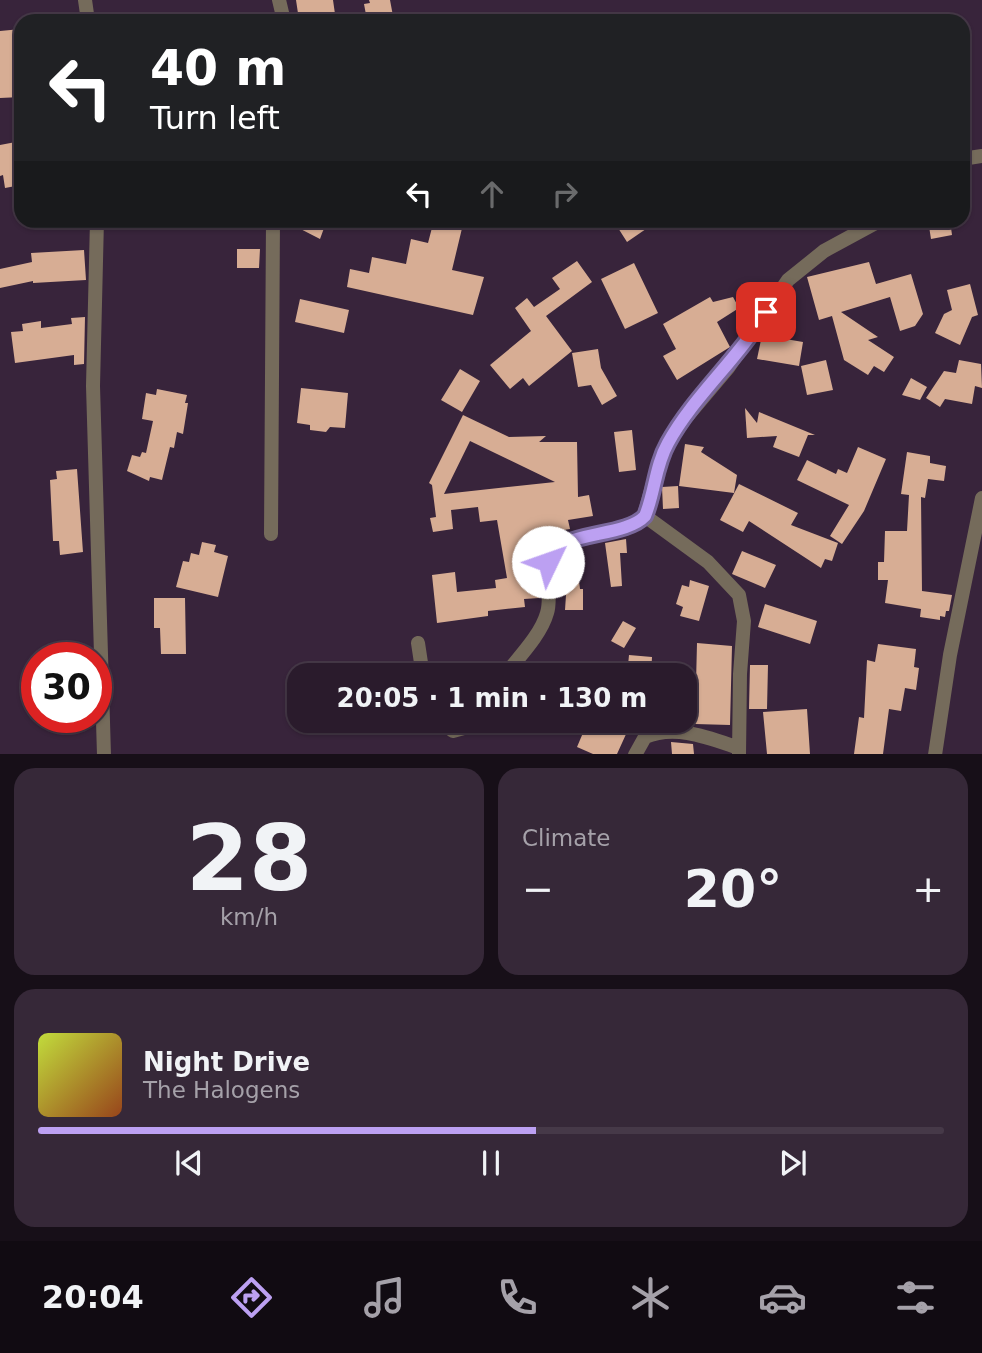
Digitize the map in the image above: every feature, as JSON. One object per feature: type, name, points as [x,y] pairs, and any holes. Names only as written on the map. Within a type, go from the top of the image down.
[{"type":"street","points":[[97,228],[93,386],[104,754]]},
{"type":"street","points":[[271,534],[273,228]]},
{"type":"street","points":[[513,663],[548,612],[548,562],[552,550],[557,545],[631,525],[645,516],[659,462],[674,432],[727,368],[788,280],[824,251],[866,228]]},
{"type":"street","points":[[936,754],[950,655],[982,498]]},
{"type":"street","points":[[635,754],[645,737],[662,733],[703,735],[739,751],[744,621],[739,595],[708,562],[645,516]]},
{"type":"street","points":[[418,643],[421,663]]},
{"type":"building","points":[[296,0],[333,0],[335,14],[298,14]]},
{"type":"building","points":[[369,0],[390,0],[393,14],[366,14],[364,4],[370,3]]},
{"type":"building","points":[[14,30],[14,97],[0,98],[0,31]]},
{"type":"building","points":[[14,142],[14,186],[5,188],[3,175],[0,176],[0,145]]},
{"type":"building","points":[[299,228],[324,228],[320,239]]},
{"type":"building","points":[[432,228],[462,228],[452,270],[484,277],[473,315],[347,287],[350,269],[369,273],[372,257],[406,264],[411,239],[428,243]]},
{"type":"building","points":[[618,228],[647,228],[627,242]]},
{"type":"building","points":[[929,228],[951,228],[952,235],[931,239]]},
{"type":"building","points":[[237,249],[260,249],[259,268],[237,268]]},
{"type":"building","points":[[84,250],[86,280],[33,281],[0,288],[0,269],[32,262],[31,253]]},
{"type":"building","points":[[577,261],[592,282],[546,316],[572,351],[529,386],[523,378],[510,389],[490,365],[531,331],[515,308],[527,298],[534,307],[560,289],[552,278]]},
{"type":"building","points":[[869,262],[876,284],[911,274],[923,314],[915,326],[900,331],[890,297],[841,312],[878,337],[868,340],[894,357],[884,372],[874,366],[868,375],[844,360],[832,316],[819,320],[807,277]]},
{"type":"building","points":[[634,263],[658,313],[625,329],[601,279]]},
{"type":"building","points":[[970,284],[978,315],[972,317],[960,345],[935,333],[944,314],[952,310],[947,290]]},
{"type":"building","points":[[710,297],[713,302],[733,297],[739,308],[717,322],[730,347],[677,380],[663,356],[676,349],[663,324]]},
{"type":"building","points":[[300,299],[349,310],[344,333],[295,322]]},
{"type":"building","points":[[85,317],[84,364],[74,365],[74,355],[15,363],[11,332],[23,331],[22,324],[41,321],[41,328],[72,324],[71,318]]},
{"type":"building","points":[[762,335],[803,342],[799,366],[757,359]]},
{"type":"building","points":[[598,349],[601,368],[617,396],[602,405],[591,385],[578,387],[572,353]]},
{"type":"building","points":[[826,360],[833,390],[807,395],[801,366]]},
{"type":"building","points":[[959,360],[981,364],[982,388],[975,386],[972,404],[945,399],[940,407],[926,398],[944,371],[956,373]]},
{"type":"building","points":[[460,369],[480,381],[462,412],[441,400]]},
{"type":"building","points":[[911,378],[927,387],[920,400],[902,395]]},
{"type":"building","points":[[301,388],[348,393],[345,428],[330,427],[326,432],[310,430],[310,425],[297,423]]},
{"type":"building","points":[[157,389],[187,395],[185,403],[188,403],[183,434],[177,432],[174,448],[170,447],[162,480],[150,477],[149,481],[127,471],[132,455],[140,457],[142,452],[146,453],[153,421],[142,419],[146,393],[156,395]]},
{"type":"building","points":[[745,408],[757,423],[759,412],[815,435],[808,435],[799,457],[773,447],[777,436],[747,438]]},
{"type":"building","points":[[463,415],[509,437],[546,436],[539,442],[577,442],[578,497],[589,495],[593,516],[568,520],[570,529],[526,536],[530,568],[538,567],[539,598],[524,599],[525,607],[488,611],[488,616],[437,623],[432,575],[455,572],[457,592],[496,588],[495,580],[507,578],[497,520],[480,522],[478,507],[451,510],[453,529],[433,532],[430,518],[436,517],[432,485],[429,483]],"holes":[[[470,441],[555,482],[444,494]]]},
{"type":"building","points":[[632,430],[636,470],[619,472],[614,432]]},
{"type":"building","points":[[685,444],[704,447],[701,452],[737,475],[734,493],[679,486]]},
{"type":"building","points":[[858,447],[886,459],[864,511],[842,544],[830,536],[849,505],[797,480],[807,460],[836,474],[838,469],[847,473]]},
{"type":"building","points":[[907,452],[930,456],[930,463],[946,466],[944,481],[928,479],[925,498],[921,497],[922,591],[952,595],[949,611],[946,611],[945,617],[940,616],[940,620],[920,617],[921,609],[885,603],[888,580],[878,580],[878,562],[884,562],[885,531],[907,531],[909,495],[901,494]]},
{"type":"building","points":[[77,469],[83,552],[60,555],[59,541],[53,541],[50,480],[57,479],[56,471]]},
{"type":"building","points":[[739,484],[798,513],[791,525],[838,543],[832,561],[825,559],[821,568],[749,521],[743,532],[720,520]]},
{"type":"building","points":[[678,486],[679,508],[663,509],[662,487]]},
{"type":"building","points":[[626,539],[627,553],[620,553],[622,586],[611,587],[605,543]]},
{"type":"building","points":[[202,542],[216,545],[214,552],[228,556],[218,597],[176,587],[183,561],[189,562],[191,553],[199,555]]},
{"type":"building","points":[[742,551],[776,565],[765,588],[732,574]]},
{"type":"building","points":[[576,558],[580,589],[583,589],[583,610],[565,610],[566,595],[558,596],[557,564],[559,560]]},
{"type":"building","points":[[690,580],[709,586],[699,621],[680,616],[683,607],[676,604],[682,585],[689,587]]},
{"type":"building","points":[[154,598],[185,598],[186,654],[161,654],[160,628],[154,628]]},
{"type":"building","points":[[765,604],[817,621],[810,644],[758,627]]},
{"type":"building","points":[[623,621],[636,628],[624,648],[611,641]]},
{"type":"building","points":[[697,643],[732,646],[730,725],[697,724]]},
{"type":"building","points":[[878,644],[916,649],[914,667],[919,668],[916,690],[905,688],[901,711],[889,709],[883,754],[854,754],[859,717],[864,718],[867,660],[875,662]]},
{"type":"building","points":[[629,655],[652,657],[652,663],[628,663]]},
{"type":"building","points":[[750,665],[768,665],[767,709],[749,709]]},
{"type":"building","points":[[807,709],[810,754],[767,754],[763,712]]},
{"type":"building","points":[[583,733],[627,733],[617,754],[593,754],[577,747]]},
{"type":"building","points":[[671,742],[693,744],[694,754],[672,754]]},
{"type":"route","points":[[548,562],[549,554],[557,545],[621,528],[638,522],[645,516],[659,462],[674,432],[727,368],[766,312]]}]
